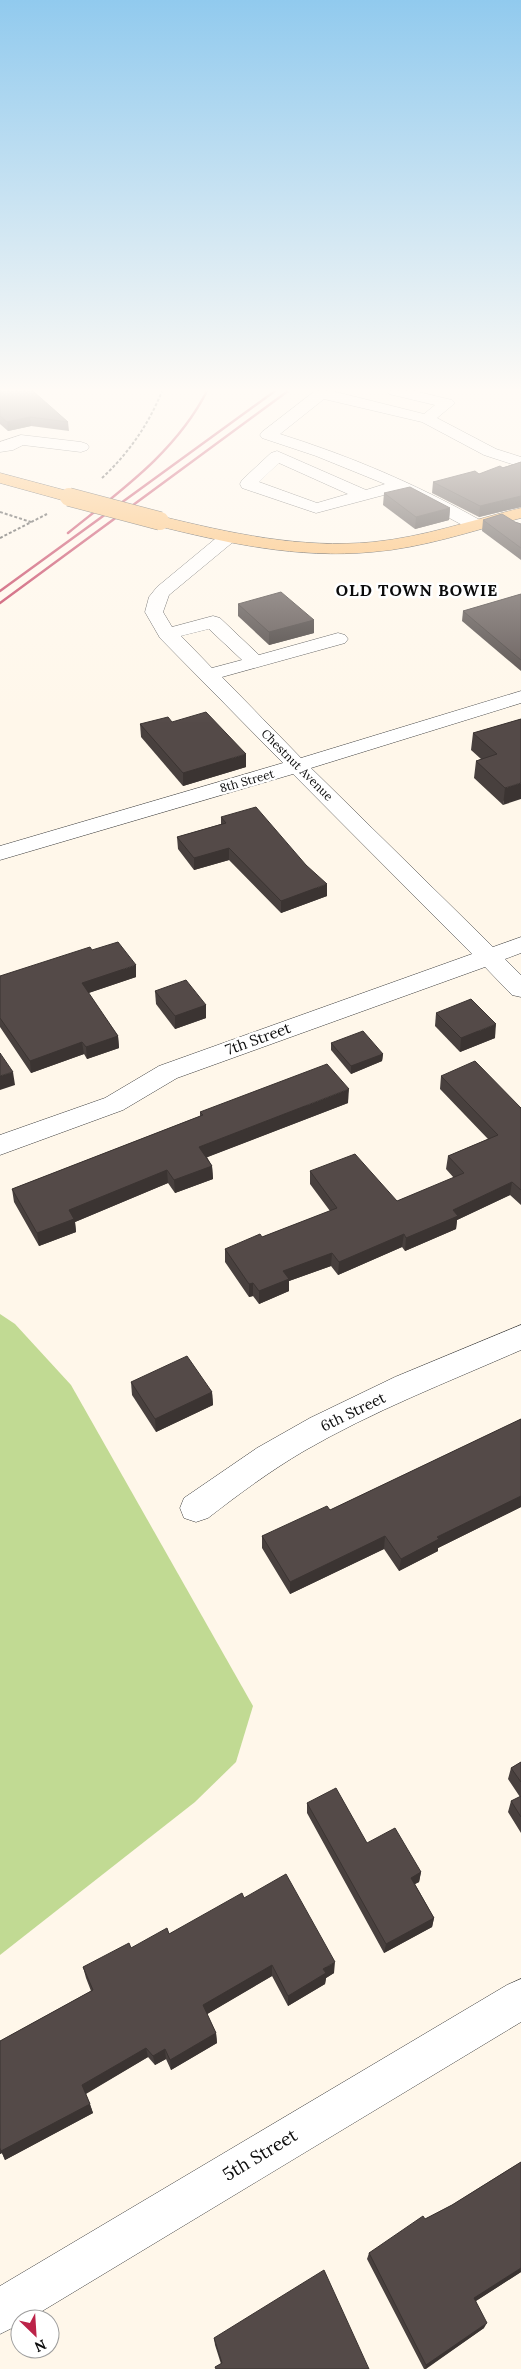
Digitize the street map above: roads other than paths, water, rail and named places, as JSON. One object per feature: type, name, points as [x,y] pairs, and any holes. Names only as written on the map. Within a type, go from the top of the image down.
[{"type":"main road","points":[[86,502],[227,538],[277,546],[349,548],[397,543],[513,515]]},
{"type":"street","points":[[298,502],[316,508],[340,502]]},
{"type":"street","points":[[435,502],[474,524]]},
{"type":"street","points":[[513,515],[521,529]]},
{"type":"street","name":"Chestnut Avenue","points":[[227,538],[158,597],[154,612],[156,619],[167,634],[297,766],[521,989]]},
{"type":"street","points":[[167,634],[213,622],[256,662]]},
{"type":"street","points":[[208,675],[338,639]]},
{"type":"street","name":"8th Street","points":[[0,853],[521,698]]},
{"type":"street","name":"7th Street","points":[[0,1145],[114,1104],[168,1072],[521,946]]},
{"type":"street","name":"6th Street","points":[[196,1508],[255,1465],[354,1410],[521,1337]]},
{"type":"street","name":"5th Street","points":[[0,2311],[521,1998]]},
{"type":"railway","points":[[68,533],[107,502]]},
{"type":"railway","points":[[0,591],[123,502]]},
{"type":"railway","points":[[0,603],[138,502]]},
{"type":"district","name":"OLD TOWN BOWIE","points":[[417,590]]}]
